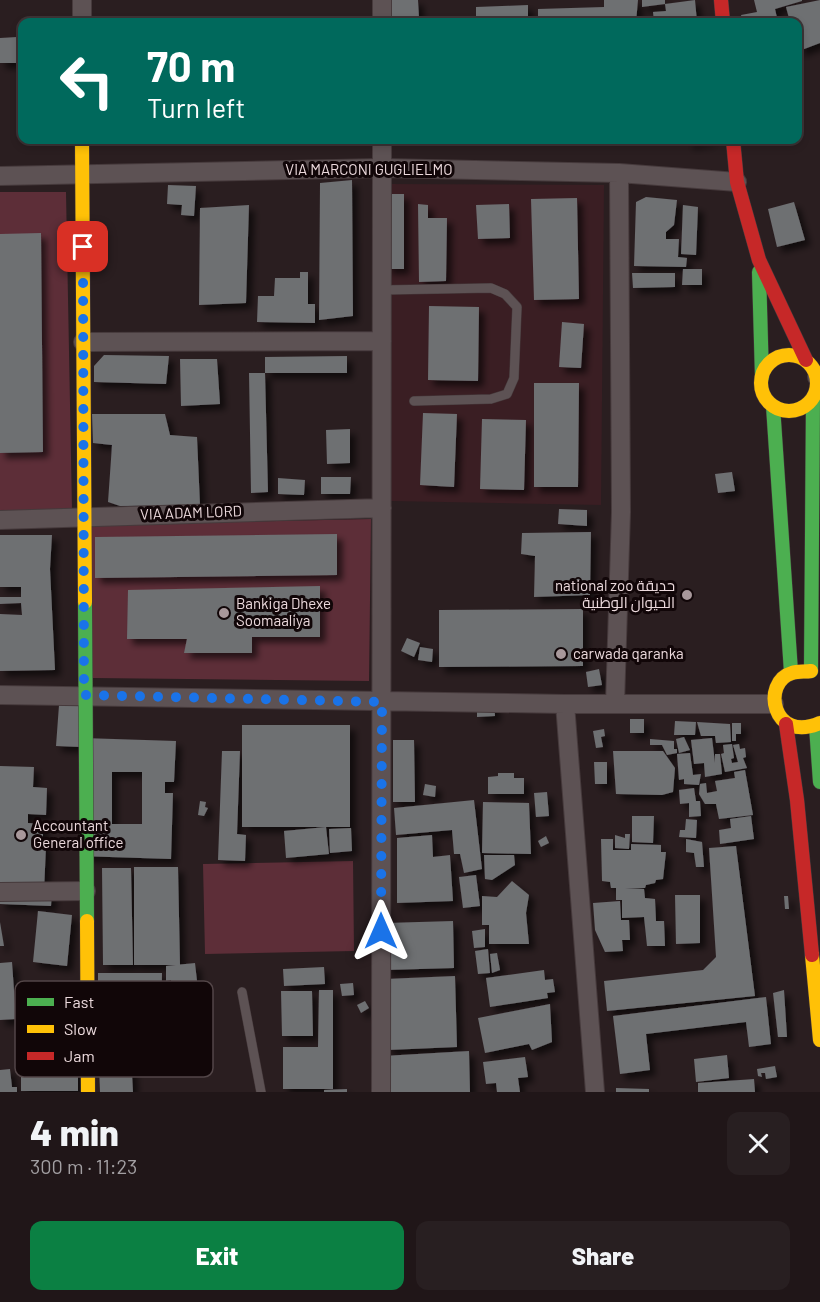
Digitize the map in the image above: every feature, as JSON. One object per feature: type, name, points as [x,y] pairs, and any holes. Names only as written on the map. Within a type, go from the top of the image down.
[{"type":"main road","points":[[721,0],[723,18]]},
{"type":"main road","points":[[82,144],[87,981]]},
{"type":"main road","points":[[733,144],[737,182],[759,260],[806,360],[819,376],[816,392],[807,405],[790,411],[773,406]]},
{"type":"main road","points":[[759,260],[763,393],[773,406],[791,672]]},
{"type":"main road","points":[[762,377],[765,368],[779,356],[788,354],[806,360]]},
{"type":"main road","points":[[813,399],[818,674],[791,672],[777,685],[774,704],[786,724],[797,800],[820,1040]]},
{"type":"main road","points":[[786,724],[801,729],[818,724],[820,782]]},
{"type":"main road","points":[[88,1077],[88,1092]]},
{"type":"street","points":[[82,0],[82,18]]},
{"type":"street","points":[[382,0],[382,18]]},
{"type":"street","points":[[381,1092],[382,144]]},
{"type":"street","name":"VIA MARCONI GUGLIELMO","points":[[0,176],[382,168],[619,173],[737,182]]},
{"type":"street","points":[[615,704],[621,512],[619,173]]},
{"type":"street","points":[[83,342],[382,341]]},
{"type":"street","name":"VIA ADAM LORD","points":[[0,520],[382,508]]},
{"type":"street","points":[[0,695],[382,702],[774,704]]},
{"type":"street","points":[[565,704],[595,1092]]},
{"type":"street","points":[[0,892],[86,891]]},
{"type":"lane","points":[[383,290],[491,288],[505,294],[517,308],[514,378],[507,394],[491,399],[414,401]]},
{"type":"lane","points":[[242,992],[261,1092]]},
{"type":"shaded area","points":[[386,184],[604,185],[601,505],[391,501]]},
{"type":"shaded area","points":[[0,192],[66,192],[72,510],[0,511],[0,453],[43,452],[41,234],[0,234]]},
{"type":"shaded area","points":[[371,519],[369,681],[93,678],[89,525]]},
{"type":"shaded area","points":[[353,861],[354,951],[205,954],[203,864]]},
{"type":"building","points":[[388,0],[418,0],[419,18],[388,17]]},
{"type":"building","points":[[604,0],[638,0],[636,18],[538,18],[538,9],[604,7]]},
{"type":"building","points":[[642,0],[665,0],[665,4],[642,7]]},
{"type":"building","points":[[695,0],[697,18],[654,18],[653,12],[666,11],[665,4]]},
{"type":"building","points":[[754,0],[802,0],[775,9],[777,18],[742,18],[741,15],[757,12]]},
{"type":"building","points":[[820,0],[820,43],[802,50],[802,18],[789,18],[786,7]]},
{"type":"building","points":[[528,5],[528,18],[476,18],[476,7]]},
{"type":"building","points":[[18,29],[18,63],[0,63],[0,38],[17,37]]},
{"type":"building","points":[[352,180],[353,316],[319,320],[320,183]]},
{"type":"building","points":[[168,185],[196,186],[194,216],[181,215],[182,205],[167,204]]},
{"type":"building","points":[[392,194],[404,194],[404,269],[386,269],[388,197]]},
{"type":"building","points":[[646,197],[677,200],[674,225],[666,232],[666,239],[679,239],[678,257],[687,258],[686,267],[634,266],[636,202]]},
{"type":"building","points":[[577,198],[579,299],[534,300],[531,199]]},
{"type":"building","points":[[794,202],[805,240],[777,247],[768,209]]},
{"type":"building","points":[[418,204],[428,205],[428,218],[447,218],[446,281],[419,282]]},
{"type":"building","points":[[509,204],[510,238],[478,239],[476,205]]},
{"type":"building","points":[[249,205],[246,303],[199,305],[200,208]]},
{"type":"building","points":[[683,205],[698,207],[696,255],[681,254]]},
{"type":"building","points":[[41,233],[43,452],[0,453],[0,234]]},
{"type":"building","points":[[683,269],[702,269],[702,285],[682,285]]},
{"type":"building","points":[[300,272],[308,272],[308,304],[315,304],[315,323],[257,322],[258,296],[274,296],[275,278],[300,278]]},
{"type":"building","points":[[632,273],[675,273],[675,287],[633,288]]},
{"type":"building","points":[[429,306],[479,307],[478,381],[428,380]]},
{"type":"building","points":[[562,322],[584,324],[581,368],[559,367]]},
{"type":"building","points":[[104,355],[169,356],[166,384],[94,382],[94,366]]},
{"type":"building","points":[[347,356],[347,373],[265,373],[265,357]]},
{"type":"building","points":[[180,359],[217,359],[220,404],[181,406]]},
{"type":"building","points":[[249,373],[265,373],[268,492],[251,493]]},
{"type":"building","points":[[534,383],[579,383],[578,487],[534,487]]},
{"type":"building","points":[[423,413],[457,414],[454,487],[420,485]]},
{"type":"building","points":[[92,414],[165,414],[170,435],[197,437],[200,505],[120,506],[108,502],[112,445],[93,443]]},
{"type":"building","points":[[482,419],[526,420],[524,490],[480,489]]},
{"type":"building","points":[[350,429],[350,463],[327,464],[326,430]]},
{"type":"building","points":[[732,472],[735,491],[718,493],[715,474]]},
{"type":"building","points":[[321,477],[351,477],[350,494],[321,494]]},
{"type":"building","points":[[278,478],[305,480],[304,495],[278,494]]},
{"type":"building","points":[[559,509],[587,510],[587,526],[558,524]]},
{"type":"building","points":[[591,532],[590,595],[534,597],[535,556],[521,554],[522,533]]},
{"type":"building","name":"Bankiga Dhexe Soomaaliya","points":[[337,534],[337,575],[95,578],[95,537]]},
{"type":"building","points":[[0,535],[52,535],[50,569],[55,670],[0,671],[0,614],[22,615],[21,603],[0,604],[0,597],[21,597],[21,587],[0,587]]},
{"type":"building","name":"Bankiga Dhexe Soomaaliya","points":[[320,586],[320,637],[252,637],[252,653],[184,653],[187,639],[127,639],[128,590]]},
{"type":"building","points":[[583,609],[583,666],[439,667],[439,610]]},
{"type":"building","points":[[407,638],[420,643],[414,657],[401,651]]},
{"type":"building","points":[[420,647],[433,649],[432,662],[418,660]]},
{"type":"building","points":[[599,669],[602,685],[588,687],[586,672]]},
{"type":"building","points":[[494,699],[495,716],[477,717],[477,700]]},
{"type":"building","points":[[59,705],[81,706],[81,747],[56,746]]},
{"type":"building","points":[[630,719],[644,719],[644,733],[630,733]]},
{"type":"building","points":[[675,721],[696,722],[695,735],[674,735]]},
{"type":"building","points":[[697,722],[730,724],[731,742],[716,743],[715,736],[701,736]]},
{"type":"building","points":[[732,723],[741,723],[741,734],[736,734],[736,741],[732,741]]},
{"type":"building","points":[[242,725],[350,725],[350,827],[242,827]]},
{"type":"building","points":[[604,729],[605,736],[601,737],[603,747],[596,748],[593,731]]},
{"type":"building","points":[[684,737],[690,750],[679,753],[676,739]]},
{"type":"building","points":[[83,738],[176,741],[174,782],[165,782],[165,793],[173,793],[171,859],[79,856]],"holes":[[[112,772],[142,772],[142,824],[112,824]]]},
{"type":"building","points":[[712,738],[715,763],[715,754],[720,754],[722,774],[705,777],[704,763],[694,764],[691,740]]},
{"type":"building","points":[[650,739],[674,741],[674,749],[677,749],[677,753],[667,755],[662,745],[650,745]]},
{"type":"building","points":[[393,740],[414,740],[415,802],[393,802]]},
{"type":"building","points":[[732,744],[734,758],[731,759],[732,763],[738,762],[733,745],[739,744],[740,749],[745,748],[746,757],[743,758],[747,768],[725,772],[721,754],[724,753],[723,745]]},
{"type":"building","points":[[222,751],[240,751],[237,834],[246,835],[245,861],[218,860]]},
{"type":"building","points":[[613,751],[663,751],[675,768],[673,792],[662,795],[616,794]]},
{"type":"building","points":[[690,753],[693,775],[701,774],[699,785],[684,784],[684,779],[679,780],[677,754]]},
{"type":"building","points":[[594,762],[607,762],[607,784],[595,784]]},
{"type":"building","name":"Accountant General office","points":[[0,766],[34,767],[33,787],[47,788],[46,815],[28,814],[28,823],[43,824],[43,846],[46,846],[44,891],[52,891],[51,906],[0,904]]},
{"type":"building","points":[[745,770],[753,815],[719,819],[716,804],[705,804],[699,794],[700,784],[706,783],[707,793],[717,791],[715,781],[735,778],[734,772]]},
{"type":"building","points":[[498,773],[514,773],[514,778],[524,778],[524,794],[488,794],[488,777],[498,776]]},
{"type":"building","points":[[425,784],[436,786],[435,797],[423,795]]},
{"type":"building","points":[[694,788],[696,801],[700,801],[701,816],[689,817],[689,803],[680,804],[679,790]]},
{"type":"building","points":[[547,792],[549,816],[536,817],[534,793]]},
{"type":"building","points":[[474,800],[482,869],[464,873],[460,854],[454,854],[452,830],[396,835],[394,808]]},
{"type":"building","points":[[200,801],[206,802],[205,807],[208,808],[204,816],[198,815]]},
{"type":"building","points":[[483,802],[529,803],[531,854],[482,853]]},
{"type":"building","points":[[632,816],[654,816],[653,843],[632,842]]},
{"type":"building","points":[[751,816],[754,839],[720,844],[719,830],[731,828],[730,819]]},
{"type":"building","points":[[686,819],[697,820],[696,838],[679,837],[680,830],[685,830]]},
{"type":"building","points":[[326,827],[329,854],[286,858],[284,831]]},
{"type":"building","points":[[351,828],[352,851],[330,853],[329,829]]},
{"type":"building","points":[[625,834],[630,834],[629,849],[615,848],[615,835],[625,838]]},
{"type":"building","points":[[432,835],[433,857],[450,855],[453,901],[397,903],[397,838]]},
{"type":"building","points":[[546,836],[549,843],[541,847],[538,841]]},
{"type":"building","points":[[601,839],[613,839],[613,850],[631,850],[631,844],[661,845],[661,852],[666,852],[663,879],[646,885],[645,888],[625,888],[644,889],[645,898],[655,899],[656,921],[664,921],[665,946],[647,946],[644,917],[622,918],[622,900],[616,900],[616,888],[611,888],[610,882],[602,881]]},
{"type":"building","points":[[686,839],[702,842],[704,867],[696,867],[694,853],[686,852]]},
{"type":"building","points":[[736,846],[755,996],[607,1011],[604,981],[703,970],[716,957],[709,848]]},
{"type":"building","points":[[484,855],[514,855],[515,865],[492,880],[485,879]]},
{"type":"building","points":[[134,867],[178,867],[180,965],[134,965]]},
{"type":"building","points":[[102,868],[131,868],[133,965],[103,965]]},
{"type":"building","points":[[476,875],[480,906],[463,908],[459,877]]},
{"type":"building","points":[[512,881],[529,895],[526,913],[529,944],[489,944],[489,925],[482,925],[482,896],[497,897]]},
{"type":"building","points":[[675,895],[700,895],[700,943],[676,944]]},
{"type":"building","points":[[784,896],[788,896],[789,909],[785,909]]},
{"type":"building","points":[[620,901],[621,920],[629,920],[630,940],[622,940],[623,951],[605,952],[595,930],[593,903]]},
{"type":"building","points":[[38,911],[72,915],[67,966],[33,962]]},
{"type":"building","points":[[453,921],[454,968],[386,970],[385,923]]},
{"type":"building","points":[[0,922],[4,946],[0,946]]},
{"type":"building","points":[[485,929],[485,947],[474,948],[472,931]]},
{"type":"building","points":[[488,949],[490,973],[478,974],[475,951]]},
{"type":"building","points":[[497,953],[500,970],[492,973],[490,954]]},
{"type":"building","points":[[12,962],[15,1019],[0,1020],[0,963]]},
{"type":"building","points":[[195,963],[197,981],[166,981],[166,966]]},
{"type":"building","points":[[324,967],[325,984],[284,986],[283,969]]},
{"type":"building","points":[[544,970],[545,980],[553,979],[555,992],[547,993],[548,998],[490,1007],[486,978]]},
{"type":"building","points":[[98,973],[162,973],[162,981],[98,981]]},
{"type":"building","points":[[455,976],[457,1047],[388,1050],[385,979]]},
{"type":"building","points":[[353,983],[354,995],[342,996],[340,984]]},
{"type":"building","points":[[319,990],[333,990],[333,1089],[283,1089],[283,1047],[318,1047]]},
{"type":"building","points":[[784,990],[787,1037],[778,1037],[773,993]]},
{"type":"building","points":[[281,991],[312,991],[313,1036],[282,1036]]},
{"type":"building","points":[[766,997],[771,1044],[749,1047],[746,1022],[646,1034],[650,1070],[620,1074],[613,1016]]},
{"type":"building","points":[[365,1001],[369,1008],[361,1013],[357,1005]]},
{"type":"building","points":[[550,1004],[552,1042],[532,1050],[529,1044],[485,1053],[478,1018]]},
{"type":"building","points":[[469,1051],[470,1092],[385,1092],[383,1056]]},
{"type":"building","points":[[727,1055],[729,1078],[696,1082],[694,1059]]},
{"type":"building","points":[[525,1057],[528,1077],[518,1078],[520,1092],[497,1092],[496,1083],[486,1084],[483,1062]]},
{"type":"building","points":[[775,1066],[777,1077],[766,1079],[765,1073],[761,1073],[762,1077],[758,1076],[757,1069]]},
{"type":"building","points":[[10,1069],[12,1087],[17,1087],[17,1092],[0,1092],[0,1070]]},
{"type":"building","points":[[21,1077],[78,1077],[78,1091],[21,1091]]},
{"type":"building","points":[[99,1077],[132,1077],[133,1092],[100,1092]]},
{"type":"building","points":[[754,1079],[755,1092],[698,1092],[698,1083]]},
{"type":"building","points":[[616,1088],[649,1089],[649,1092],[616,1092]]},
{"type":"building","points":[[347,1089],[347,1092],[324,1092],[324,1090]]},
{"type":"traffic: fast","points":[[759,272],[762,377]]},
{"type":"traffic: fast","points":[[811,671],[813,399]]},
{"type":"traffic: fast","points":[[773,406],[791,672]]},
{"type":"traffic: fast","points":[[85,602],[87,921]]},
{"type":"traffic: fast","points":[[816,726],[820,782]]},
{"type":"traffic: slow","points":[[82,144],[85,602]]},
{"type":"traffic: slow","points":[[783,355],[795,355],[809,363],[817,377],[817,383],[815,394],[809,403],[795,411],[783,411],[766,399],[761,389],[761,377],[773,360],[783,355]]},
{"type":"traffic: slow","points":[[811,671],[794,672],[782,679],[777,688],[776,709],[782,719],[791,725],[804,727],[820,723]]},
{"type":"traffic: slow","points":[[87,921],[87,981]]},
{"type":"traffic: slow","points":[[812,955],[820,1040]]},
{"type":"traffic: slow","points":[[88,1077],[88,1092]]},
{"type":"traffic: jam","points":[[721,0],[723,18]]},
{"type":"traffic: jam","points":[[733,144],[737,182],[759,260],[806,360]]},
{"type":"traffic: jam","points":[[786,724],[797,800],[812,955]]},
{"type":"place","name":"national zoo حديقة الحيوان الوطنية","points":[[687,595]]},
{"type":"place","name":"Bankiga Dhexe Soomaaliya","points":[[224,613]]},
{"type":"place","name":"carwada qaranka","points":[[561,654]]},
{"type":"place","name":"Accountant General office","points":[[21,835]]},
{"type":"route","points":[[83,247],[84,695],[382,702],[381,931]]}]
